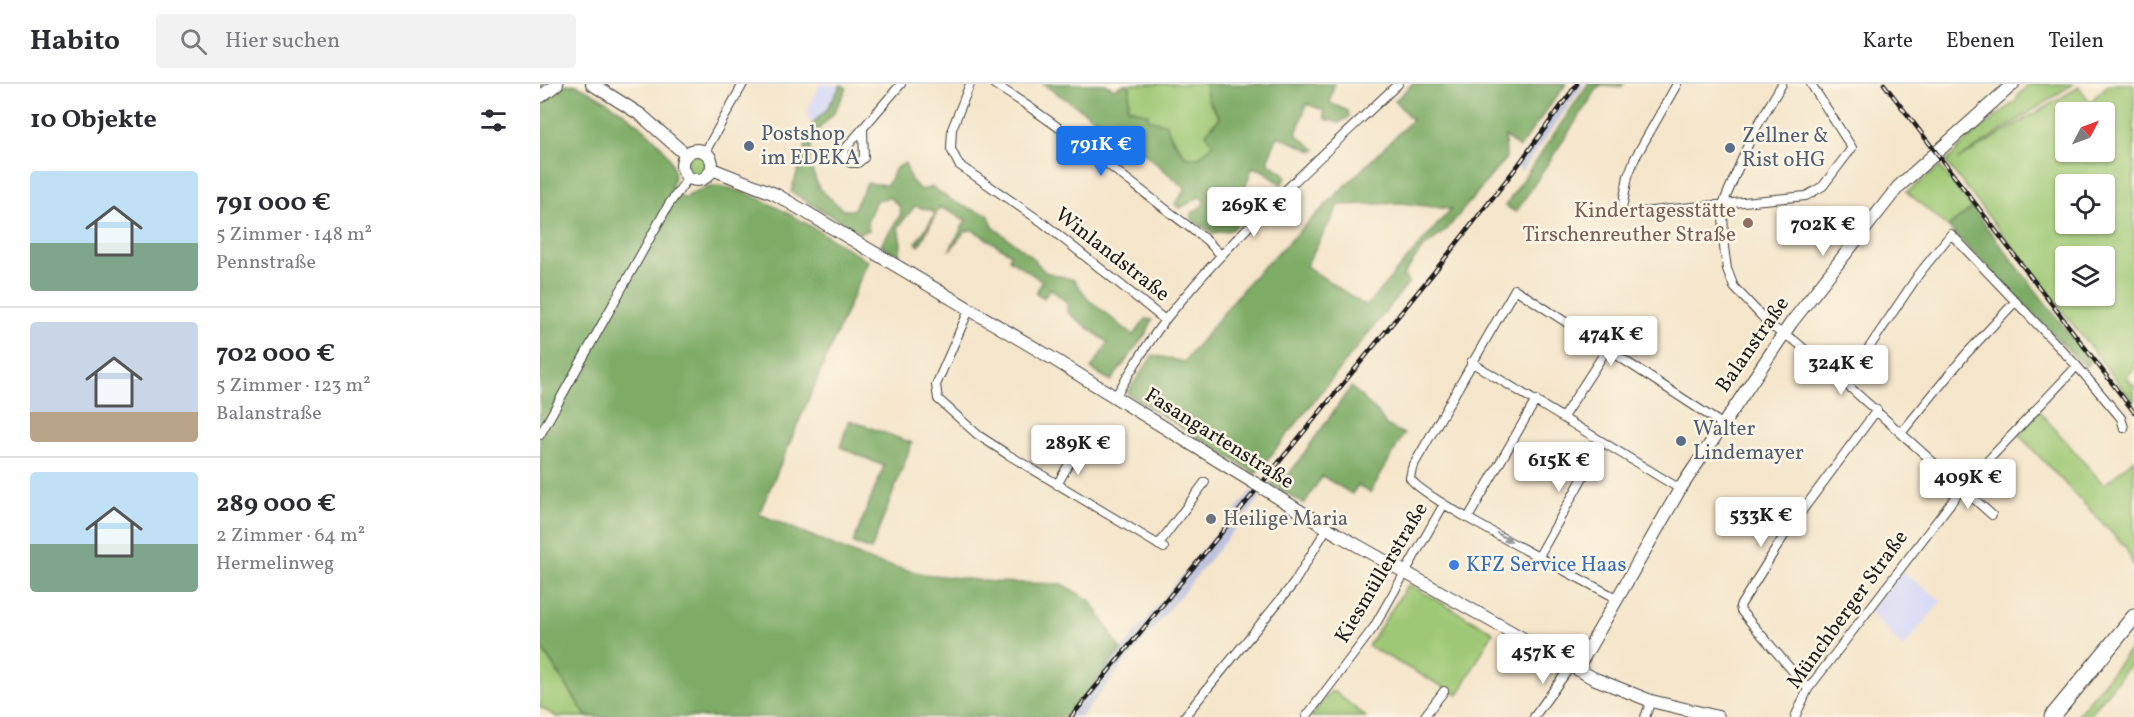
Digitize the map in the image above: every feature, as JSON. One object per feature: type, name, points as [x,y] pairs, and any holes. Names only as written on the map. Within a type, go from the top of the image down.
[{"type":"highway","points":[[2052,717],[2134,616]]},
{"type":"highway","points":[[2065,717],[2134,633]]},
{"type":"street","points":[[544,91],[557,84]]},
{"type":"street","points":[[592,84],[641,115],[686,155]]},
{"type":"street","points":[[705,152],[743,84]]},
{"type":"street","points":[[863,130],[901,84]]},
{"type":"street","name":"Winlandstraße","points":[[970,84],[951,136],[951,149],[959,165],[1042,222],[1165,320]]},
{"type":"street","points":[[994,84],[1027,105],[1089,151],[1205,239],[1221,255]]},
{"type":"street","points":[[1115,398],[1165,320],[1221,255],[1398,84]]},
{"type":"street","points":[[1677,84],[1635,158],[1628,176],[1621,214],[1806,196],[1823,186],[1852,148],[1811,84]]},
{"type":"street","points":[[1782,84],[1753,133],[1724,204],[1724,247],[1730,279],[1745,301],[1877,410],[1992,515]]},
{"type":"street","name":"Balanstraße","points":[[1534,717],[1574,667],[1680,489],[1783,334],[1898,187],[2013,84]]},
{"type":"street","points":[[695,150],[705,152],[711,160],[712,169],[703,179],[688,177],[682,166],[686,155],[695,150]]},
{"type":"street","name":"Fasangartenstraße","points":[[712,169],[775,194],[1327,528],[1574,667],[1651,701],[1718,717]]},
{"type":"street","points":[[540,435],[663,214],[688,177]]},
{"type":"street","points":[[1845,383],[1919,274],[1951,234],[2077,366],[2121,417],[2124,428]]},
{"type":"street","points":[[1616,598],[1468,518],[1417,486],[1410,478],[1412,468],[1515,289],[1722,424]]},
{"type":"street","points":[[1902,432],[1966,354],[2015,302]]},
{"type":"street","points":[[969,310],[936,385],[938,399],[978,435],[1161,547],[1205,482]]},
{"type":"street","points":[[1563,417],[1607,349]]},
{"type":"street","points":[[1472,362],[1680,489]]},
{"type":"street","name":"Münchberger Straße","points":[[1795,717],[1808,689],[1963,487],[2077,366]]},
{"type":"street","points":[[1468,518],[1536,400]]},
{"type":"street","points":[[1808,689],[1741,611],[1740,606],[1786,531],[1877,410]]},
{"type":"street","points":[[1539,556],[1602,443]]},
{"type":"street","points":[[1057,485],[1075,453]]},
{"type":"street","name":"Kiesmüllerstraße","points":[[1306,717],[1354,656],[1406,573],[1444,504]]},
{"type":"street","points":[[1184,717],[1294,583],[1327,528]]},
{"type":"street","points":[[1424,717],[1444,691]]},
{"type":"street","points":[[1645,717],[1651,701]]},
{"type":"shaded area","points":[[820,84],[841,85],[827,109],[813,123],[807,119],[809,112],[807,111]]},
{"type":"shaded area","points":[[1575,84],[1584,84],[1522,171],[1515,166]]},
{"type":"shaded area","points":[[1251,491],[1261,497],[1081,717],[1066,717]]},
{"type":"shaded area","points":[[1902,571],[1941,601],[1903,648],[1870,612]]},
{"type":"green space","points":[[540,84],[577,85],[606,101],[642,127],[669,157],[674,173],[671,187],[685,199],[698,190],[714,186],[749,194],[814,228],[868,261],[759,514],[874,562],[924,574],[994,582],[1062,584],[1091,601],[1121,650],[1066,717],[587,717],[540,645]]},
{"type":"green space","points":[[1043,84],[1106,84],[1114,89],[1124,84],[1130,87],[1128,108],[1148,114],[1148,119],[1167,124],[1171,138],[1186,157],[1199,157],[1213,145],[1206,133],[1220,118],[1208,100],[1205,84],[1334,84],[1330,103],[1348,111],[1349,117],[1339,123],[1325,119],[1323,110],[1307,104],[1296,134],[1316,150],[1312,151],[1278,136],[1268,159],[1270,164],[1285,174],[1286,178],[1281,184],[1262,170],[1253,167],[1240,200],[1253,210],[1231,230],[1213,233],[1192,220],[1191,214],[1203,205],[1204,200],[1199,197],[1180,208],[1175,204],[1186,189],[1137,147]]},
{"type":"green space","points":[[1124,84],[1205,84],[1208,100],[1220,119],[1210,126],[1214,146],[1199,157],[1186,157],[1168,131],[1134,109],[1128,108],[1130,87]]},
{"type":"green space","points":[[1412,84],[1566,84],[1519,148],[1505,136],[1506,158],[1447,229],[1421,250],[1403,276],[1409,282],[1256,474],[1127,393],[1153,355],[1184,362],[1251,279],[1412,120],[1395,101]],"holes":[[[1401,203],[1451,209],[1366,306],[1306,266],[1339,205]]]},
{"type":"green space","points":[[1588,84],[1624,84],[1621,87],[1599,86],[1516,212],[1505,206]]},
{"type":"green space","points":[[2029,84],[2073,84],[1957,160],[2079,87],[2090,102],[2109,84],[2132,84],[2134,86],[2134,369],[2126,377],[2134,386],[2134,403],[2058,306],[2115,306],[2115,246],[2055,246],[2055,302],[1946,162],[1967,140],[2018,99],[2017,97]]},
{"type":"green space","points":[[841,85],[847,88],[833,114],[812,136],[809,163],[819,188],[843,210],[853,210],[867,183],[887,185],[896,168],[905,163],[911,180],[920,190],[933,187],[959,204],[988,214],[993,227],[1030,255],[1045,272],[1074,280],[1089,300],[1133,335],[1146,319],[1152,320],[1147,332],[1111,381],[1091,369],[1108,343],[1067,312],[1067,303],[1050,288],[1044,298],[1036,293],[1042,281],[1009,259],[1011,254],[973,230],[965,231],[949,251],[966,220],[940,207],[919,246],[916,243],[935,215],[932,211],[915,206],[898,227],[901,244],[899,256],[881,245],[901,214],[899,206],[890,198],[876,200],[867,222],[869,230],[860,233],[791,192],[813,123],[827,109]]},
{"type":"green space","points":[[698,153],[706,156],[709,164],[706,172],[698,175],[690,172],[687,164],[690,156]]},
{"type":"green space","points":[[1940,167],[1972,208],[1948,227],[1907,192]]},
{"type":"green space","points":[[1972,208],[2091,362],[2085,367],[1948,227]]},
{"type":"green space","points":[[1351,387],[1379,414],[1386,425],[1404,434],[1370,493],[1358,485],[1352,494],[1322,476],[1304,504],[1271,484],[1279,474],[1288,476]]},
{"type":"green space","points":[[2039,411],[2104,485],[2134,459],[2134,567],[2126,548],[2018,434]]},
{"type":"green space","points":[[849,420],[912,443],[871,550],[853,543],[884,466],[840,447]]},
{"type":"green space","points":[[1410,585],[1493,632],[1458,695],[1368,646],[1407,586]]},
{"type":"green space","points":[[2134,645],[2134,660],[2088,717],[2076,717]]},
{"type":"green space","points":[[540,646],[587,717],[557,717],[540,707]]},
{"type":"green space","points":[[1330,692],[1335,692],[1366,717],[1311,717]]},
{"type":"railway","points":[[1071,717],[1435,271],[1516,168],[1577,84]]},
{"type":"railway","points":[[1884,84],[2134,412]]},
{"type":"place","name":"Postshop im EDEKA","points":[[749,146]]},
{"type":"place","name":"Zellner & Rist oHG","points":[[1730,148]]},
{"type":"place","name":"Kindertagesstätte Tirschenreuther Straße","points":[[1748,223]]},
{"type":"place","name":"Walter Lindemayer","points":[[1681,441]]},
{"type":"place","name":"Heilige Maria","points":[[1211,519]]},
{"type":"place","name":"KFZ Service Haas","points":[[1454,565]]}]
